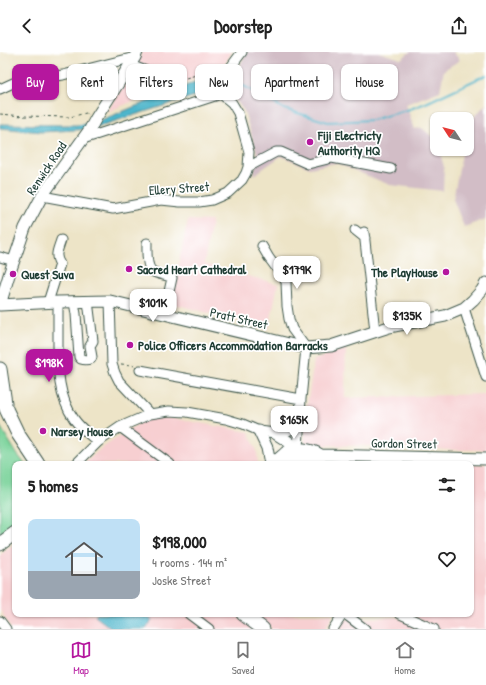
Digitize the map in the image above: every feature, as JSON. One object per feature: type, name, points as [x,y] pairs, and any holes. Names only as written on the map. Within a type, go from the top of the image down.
[{"type":"highway","points":[[0,369],[7,411]]},
{"type":"highway","points":[[0,394],[18,434],[36,461]]},
{"type":"highway","points":[[0,544],[12,535]]},
{"type":"highway","points":[[247,617],[263,629]]},
{"type":"main road","name":"Renwick Road","points":[[0,305],[25,228],[42,196],[90,129],[134,58]]},
{"type":"main road","points":[[464,308],[485,289]]},
{"type":"main road","name":"Pratt Street","points":[[0,305],[110,301],[306,348],[331,346],[389,327],[445,316],[464,308]]},
{"type":"main road","points":[[259,432],[273,461]]},
{"type":"main road","points":[[275,433],[298,449]]},
{"type":"main road","points":[[276,461],[287,452],[298,449],[316,451],[321,455]]},
{"type":"main road","points":[[281,461],[321,455]]},
{"type":"main road","name":"Gordon Street","points":[[321,455],[372,460],[445,461],[486,459]]},
{"type":"street","points":[[233,64],[242,52]]},
{"type":"street","points":[[0,89],[12,83],[76,72],[134,58],[144,64]]},
{"type":"street","points":[[83,139],[203,100]]},
{"type":"street","points":[[228,100],[238,113],[249,152],[248,167]]},
{"type":"street","points":[[248,167],[276,152],[281,152],[308,164],[332,158],[391,169]]},
{"type":"street","name":"Ellery Street","points":[[42,196],[113,209],[160,200],[199,202],[212,200],[228,193],[246,174],[248,167]]},
{"type":"street","points":[[50,186],[63,200]]},
{"type":"street","points":[[361,234],[375,331]]},
{"type":"street","points":[[61,240],[56,255],[60,264],[53,302],[60,383],[64,400],[74,419],[98,442]]},
{"type":"street","points":[[147,243],[148,264],[150,269],[153,272],[170,276],[172,278],[164,314]]},
{"type":"street","points":[[262,246],[286,282],[287,306],[292,330],[306,348],[299,421],[298,449]]},
{"type":"street","points":[[0,256],[14,260]]},
{"type":"street","points":[[74,302],[77,321],[79,357],[83,360],[92,357],[90,346],[93,341],[88,301]]},
{"type":"street","points":[[110,301],[112,364],[115,373],[119,381],[150,414]]},
{"type":"street","points":[[464,308],[486,377]]},
{"type":"street","points":[[136,367],[301,399]]},
{"type":"street","points":[[79,461],[98,442],[120,427],[150,414],[169,411],[208,415],[243,424],[259,432],[275,433],[288,431],[294,428],[299,421]]},
{"type":"street","points":[[120,427],[166,461]]},
{"type":"street","points":[[193,617],[209,629]]},
{"type":"street","points":[[333,629],[342,617]]},
{"type":"street","points":[[348,617],[365,629]]},
{"type":"street","points":[[407,617],[434,629]]},
{"type":"street","points":[[0,621],[6,629]]},
{"type":"path","points":[[0,114],[70,117],[86,113],[96,118]]},
{"type":"path","points":[[112,364],[136,367]]},
{"type":"shaded area","points":[[142,52],[232,52],[225,64],[195,64],[195,78],[187,82],[187,64],[136,64]]},
{"type":"shaded area","points":[[247,52],[378,52],[401,59],[410,52],[453,52],[460,60],[444,70],[440,91],[406,104],[414,129],[422,128],[430,135],[430,156],[441,156],[444,167],[443,191],[390,185],[336,163],[310,168],[281,156],[254,175],[257,153],[244,111],[236,100],[243,100],[243,64],[241,64]]},
{"type":"shaded area","points":[[126,81],[126,100],[136,100],[107,112],[114,100],[118,100],[118,94]]},
{"type":"shaded area","points":[[486,104],[486,219],[464,227],[453,199],[462,156],[474,156],[474,117]]},
{"type":"shaded area","points":[[188,220],[212,221],[204,264],[278,284],[269,329],[170,303]]},
{"type":"shaded area","points":[[346,348],[345,398],[486,394],[486,450],[305,445],[305,419],[314,360]]},
{"type":"shaded area","points":[[147,418],[172,418],[249,432],[257,451],[258,461],[87,461],[99,450]]},
{"type":"shaded area","points":[[474,464],[486,464],[486,629],[439,629],[413,617],[474,617]]},
{"type":"shaded area","points":[[12,545],[12,617],[238,617],[255,629],[11,629],[0,610],[0,555]]},
{"type":"shaded area","points":[[257,617],[332,617],[325,629],[272,629]]},
{"type":"shaded area","points":[[397,617],[422,629],[338,629],[346,619]]},
{"type":"green space","points":[[0,426],[23,461],[12,461],[12,525],[6,532],[0,534]]},
{"type":"water","points":[[195,82],[195,96],[187,98],[187,86]]},
{"type":"water","points":[[152,100],[182,100],[90,129],[42,132],[0,128],[0,124],[77,125],[93,123]]},
{"type":"water","points":[[96,617],[148,617],[152,620],[146,629],[112,629]]},
{"type":"waterway","points":[[243,86],[284,109],[328,122],[372,120],[410,109],[486,75]]},
{"type":"place","name":"Fiji Electricty Authority HQ","points":[[310,142]]},
{"type":"place","name":"Sacred Heart Cathedral","points":[[129,269]]},
{"type":"place","name":"The PlayHouse","points":[[446,272]]},
{"type":"place","name":"Quest Suva","points":[[13,274]]},
{"type":"place","name":"Police Officers Accommodation Barracks","points":[[130,345]]},
{"type":"place","name":"Narsey House","points":[[43,431]]}]
